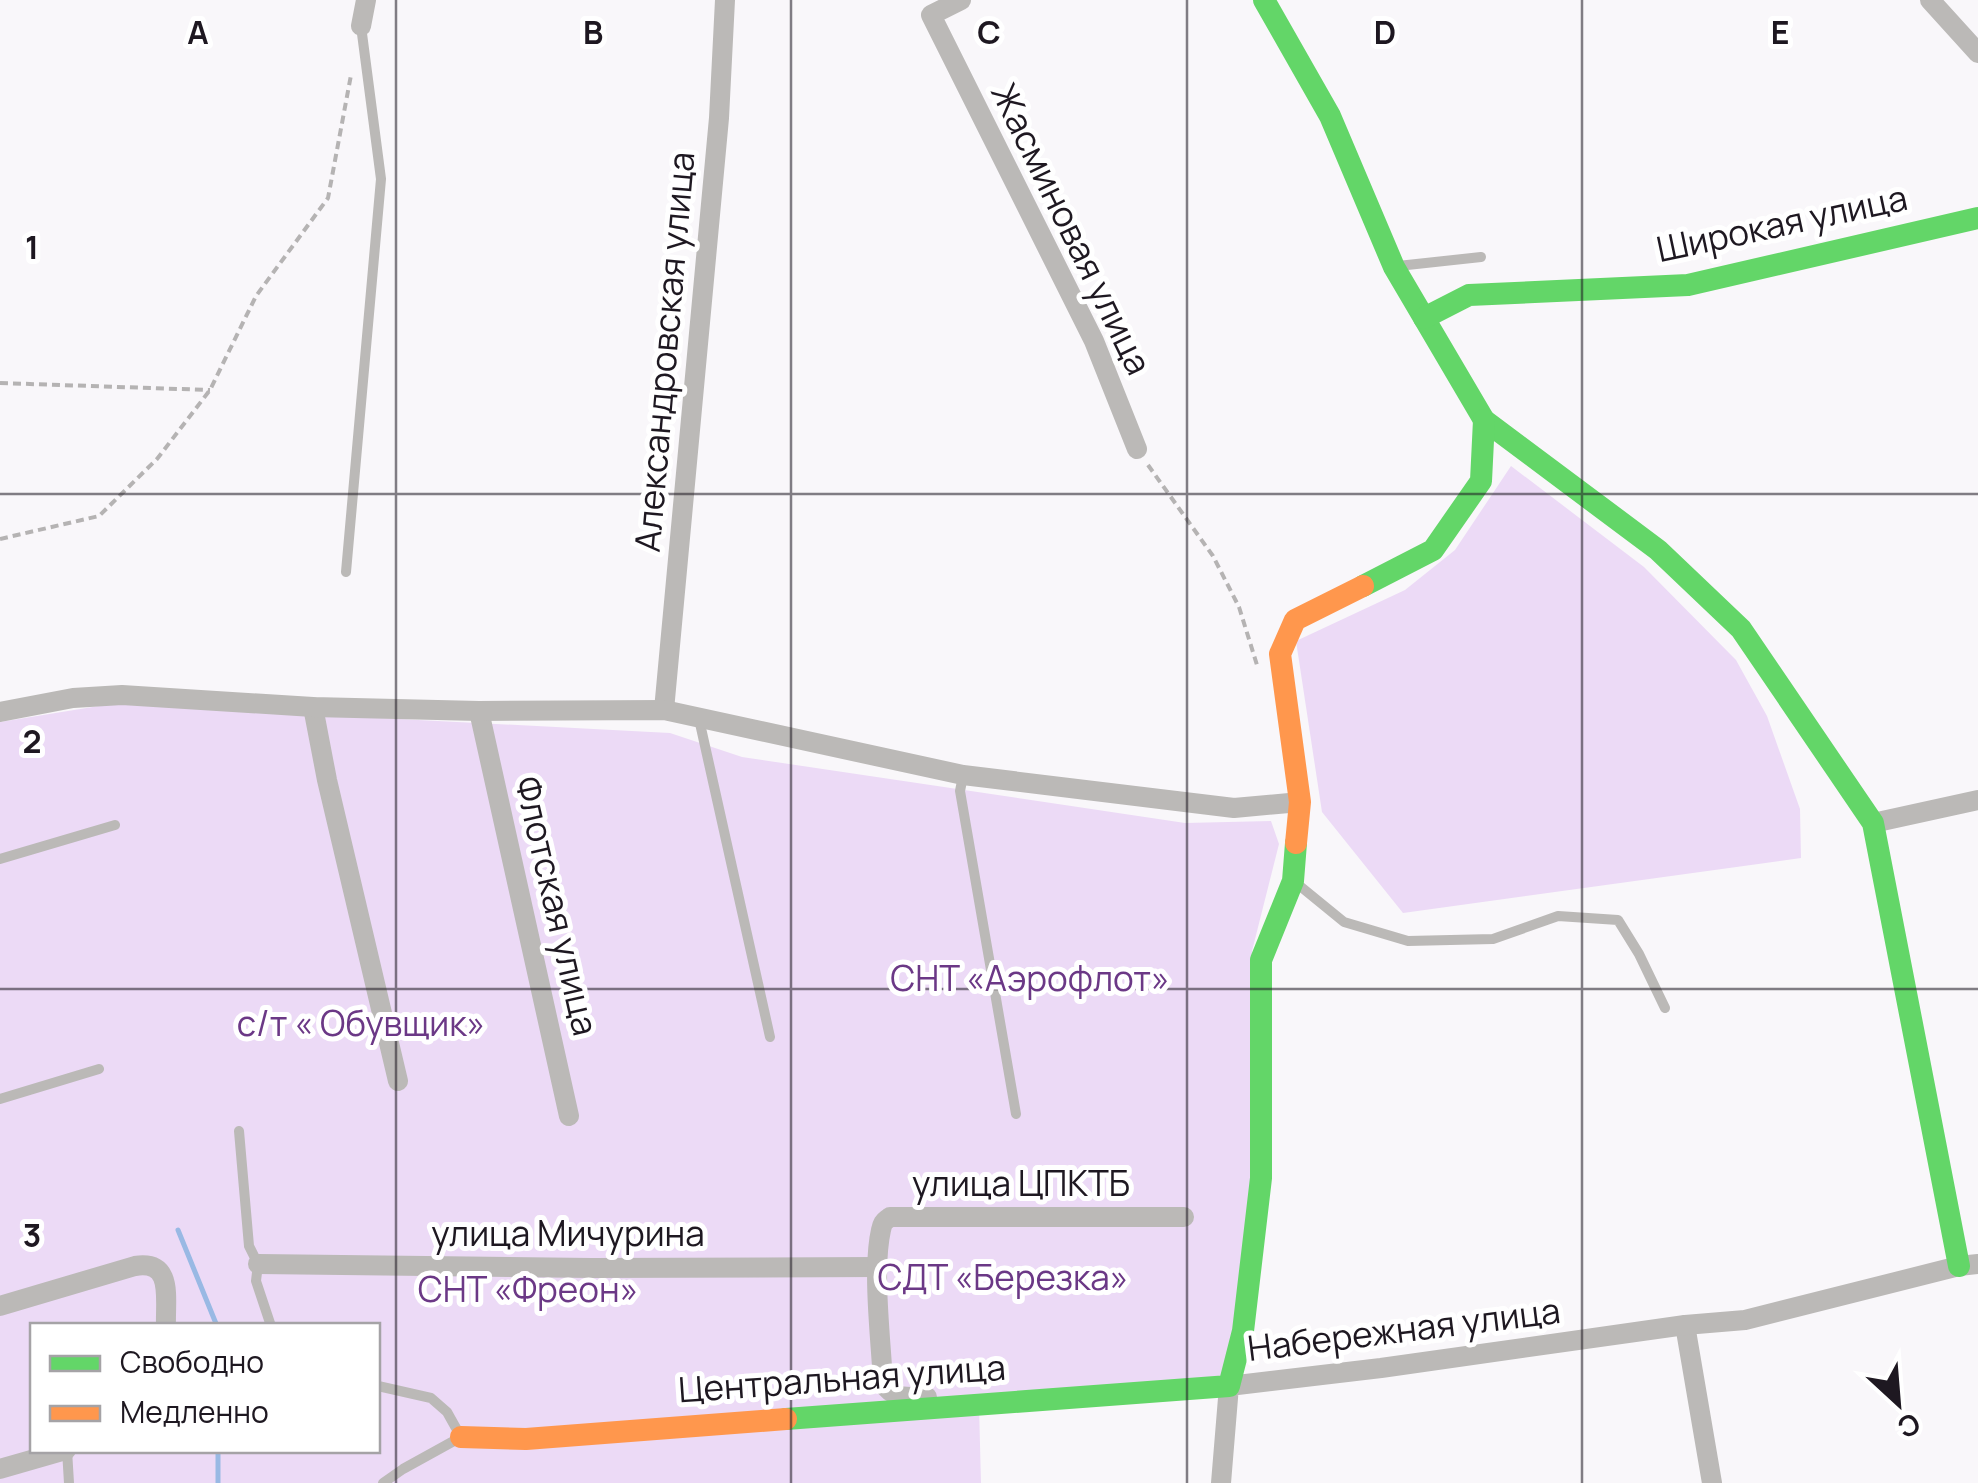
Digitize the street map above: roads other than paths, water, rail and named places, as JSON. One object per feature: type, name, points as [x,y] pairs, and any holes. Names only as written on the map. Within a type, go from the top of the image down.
[{"type":"street","points":[[361,26],[366,0]]},
{"type":"street","name":"Александровская улица","points":[[664,710],[719,118],[725,0]]},
{"type":"street","name":"Жасминовая улица","points":[[962,0],[931,16],[1094,341],[1137,449]]},
{"type":"street","points":[[1264,0],[1330,116],[1394,266],[1484,420],[1658,550],[1741,630],[1872,823],[1969,1265]]},
{"type":"street","points":[[1930,0],[1978,53]]},
{"type":"street","name":"Широкая улица","points":[[1424,318],[1470,295],[1688,286],[1978,218]]},
{"type":"street","points":[[1229,1386],[1243,1331],[1261,1178],[1261,960],[1293,881],[1300,802],[1280,654],[1296,620],[1433,550],[1481,481],[1484,420]]},
{"type":"street","points":[[0,712],[73,698],[122,695],[313,707],[664,710],[963,774],[1234,808],[1300,802]]},
{"type":"street","points":[[313,707],[326,780],[398,1081]]},
{"type":"street","name":"Флотская улица","points":[[480,711],[570,1116]]},
{"type":"street","points":[[1872,823],[1978,800]]},
{"type":"street","name":"улица ЦПКТБ","points":[[977,1404],[964,1397],[902,1397],[892,1394],[882,1382],[878,1267],[884,1222],[890,1217],[1184,1216]]},
{"type":"street","points":[[0,1306],[148,1264],[160,1270],[164,1279],[166,1323]]},
{"type":"street","name":"улица Мичурина","points":[[258,1264],[878,1267]]},
{"type":"street","name":"Набережная улица","points":[[1220,1483],[1229,1386],[1745,1320],[1969,1265]]},
{"type":"street","points":[[1684,1325],[1712,1483]]},
{"type":"street","name":"Центральная улица","points":[[461,1437],[526,1438],[1229,1386]]},
{"type":"street","points":[[0,1469],[56,1453]]},
{"type":"lane","points":[[346,572],[382,179],[361,26]]},
{"type":"lane","points":[[1394,266],[1482,257]]},
{"type":"lane","points":[[699,718],[770,1037]]},
{"type":"lane","points":[[963,774],[960,791],[1016,1114]]},
{"type":"lane","points":[[0,858],[115,825]]},
{"type":"lane","points":[[1293,881],[1344,922],[1408,941],[1492,939],[1558,916],[1618,920],[1665,1008]]},
{"type":"lane","points":[[0,1099],[98,1069]]},
{"type":"lane","points":[[239,1131],[250,1246],[258,1264],[256,1282],[270,1323]]},
{"type":"lane","points":[[380,1386],[431,1398],[447,1412],[461,1437],[383,1483]]},
{"type":"lane","points":[[66,1453],[68,1483]]},
{"type":"waterway","points":[[178,1230],[216,1323]]},
{"type":"waterway","points":[[218,1453],[218,1483]]},
{"type":"park label","name":"СНТ «Аэрофлот»","points":[[1030,979]]},
{"type":"park label","name":"с/т « Обувщик»","points":[[361,1024]]},
{"type":"park label","name":"СДТ «Березка»","points":[[1003,1278]]},
{"type":"park label","name":"СНТ «Фреон»","points":[[528,1290]]}]
